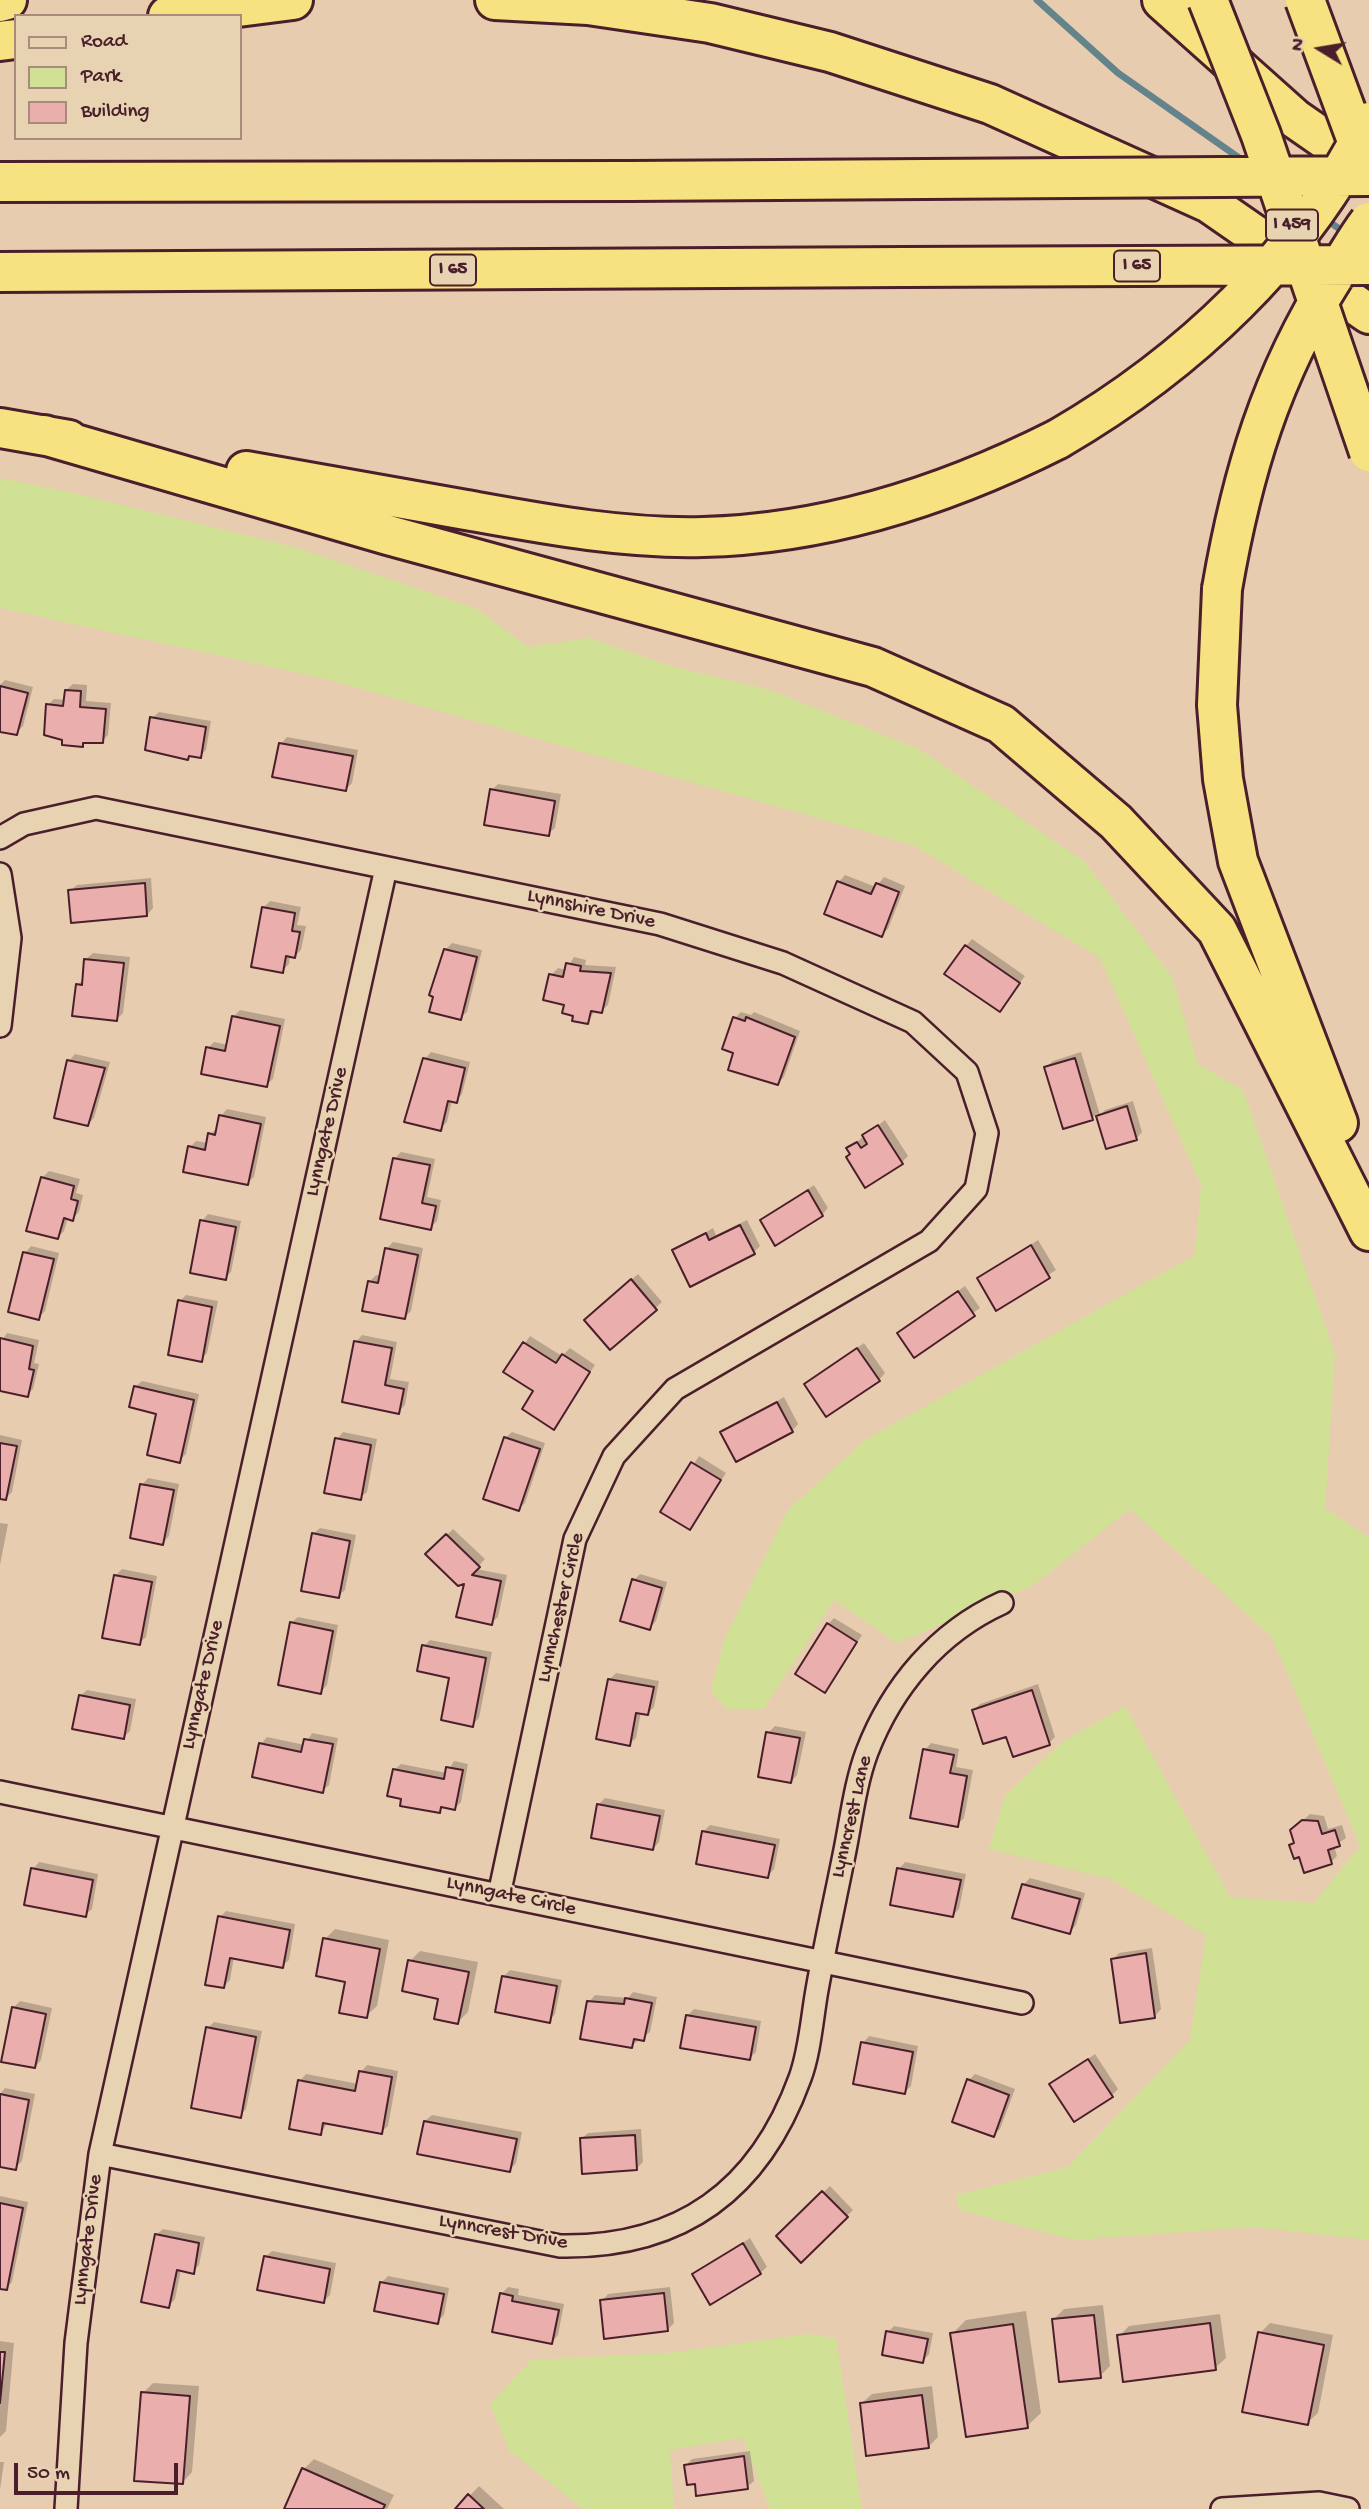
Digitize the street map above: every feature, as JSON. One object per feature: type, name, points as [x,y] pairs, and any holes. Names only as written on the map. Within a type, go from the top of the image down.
[{"type":"highway","points":[[0,2],[7,0]]},
{"type":"highway","points":[[183,14],[293,0]]},
{"type":"highway","points":[[495,0],[587,5],[710,23],[830,52],[990,104],[1209,203],[1369,314]]},
{"type":"highway","points":[[1162,0],[1294,118],[1369,173]]},
{"type":"highway","name":"I 459","points":[[1208,0],[1261,135],[1369,452]]},
{"type":"highway","points":[[1305,0],[1369,173]]},
{"type":"highway","points":[[0,428],[603,532],[702,537],[807,526],[895,507],[955,487],[1058,439],[1151,379],[1226,313],[1273,264],[1316,209],[1354,152],[1369,122]]},
{"type":"highway","points":[[0,182],[630,181],[1369,173]]},
{"type":"highway","points":[[1369,222],[1314,308],[1274,389],[1249,463],[1222,589],[1217,705],[1223,779],[1238,861],[1296,1007],[1369,1212]]},
{"type":"highway","name":"I 65","points":[[0,272],[1369,265]]},
{"type":"highway","points":[[44,435],[388,535],[873,667],[1001,724],[1116,822],[1217,930],[1369,1231]]},
{"type":"street","name":"Lynnshire Drive","points":[[0,838],[24,824],[96,807],[660,924],[783,963],[913,1022],[967,1072],[987,1133],[976,1189],[929,1241]]},
{"type":"street","name":"Lynngate Drive","points":[[66,2509],[76,2343],[100,2154],[387,869]]},
{"type":"street","points":[[0,874],[10,938],[0,1026]]},
{"type":"street","name":"Lynnchester Circle","points":[[499,1895],[575,1539],[614,1456],[675,1389],[929,1241]]},
{"type":"street","name":"Lynncrest Lane","points":[[822,1961],[867,1753],[888,1707],[917,1665],[950,1635],[1002,1603]]},
{"type":"street","name":"Lynngate Circle","points":[[0,1792],[1022,2003]]},
{"type":"street","name":"Lynncrest Drive","points":[[100,2154],[560,2246],[594,2247],[648,2237],[707,2210],[757,2164],[801,2077],[822,1961]]},
{"type":"street","points":[[1222,2509],[1320,2503],[1348,2509]]},
{"type":"green space","points":[[0,478],[78,494],[298,548],[477,609],[528,647],[589,638],[671,666],[770,690],[919,749],[1085,862],[1172,977],[1198,1064],[1243,1090],[1335,1354],[1325,1508],[1369,1538],[1369,2240],[1253,2227],[1074,2240],[959,2210],[956,2195],[1068,2167],[1190,2040],[1206,1935],[1110,1879],[989,1849],[1005,1796],[1062,1742],[1125,1706],[1230,1897],[1314,1903],[1360,1846],[1272,1637],[1130,1509],[1032,1586],[897,1643],[834,1600],[764,1709],[728,1710],[711,1691],[724,1640],[788,1510],[865,1440],[1195,1255],[1201,1185],[1100,958],[913,845],[322,678],[0,608]]},
{"type":"green space","points":[[807,2334],[836,2338],[862,2509],[770,2509],[743,2438],[670,2450],[674,2509],[583,2509],[509,2450],[490,2404],[531,2360],[669,2353]]},
{"type":"building","points":[[0,686],[28,693],[17,735],[0,732]]},
{"type":"building","points":[[65,690],[81,691],[80,707],[106,709],[103,743],[83,743],[83,747],[62,745],[62,740],[44,735],[46,704],[63,706]]},
{"type":"building","points":[[150,717],[206,727],[201,758],[189,756],[188,760],[145,750]]},
{"type":"building","points":[[279,743],[353,756],[346,791],[272,777]]},
{"type":"building","points":[[490,789],[555,801],[549,836],[484,825]]},
{"type":"building","points":[[837,881],[871,894],[876,883],[899,892],[882,937],[824,914]]},
{"type":"building","points":[[145,883],[147,916],[71,923],[68,890]]},
{"type":"building","points":[[262,907],[295,913],[292,931],[300,932],[295,958],[286,956],[283,973],[251,967]]},
{"type":"building","points":[[965,945],[1020,983],[1000,1012],[944,974]]},
{"type":"building","points":[[444,949],[477,957],[461,1020],[429,1012],[433,997],[429,995]]},
{"type":"building","points":[[84,959],[124,963],[117,1021],[72,1016],[76,984],[82,985]]},
{"type":"building","points":[[566,963],[581,966],[580,971],[611,973],[602,1013],[591,1011],[588,1024],[572,1021],[573,1016],[562,1013],[564,1005],[543,1000],[549,974],[563,977]]},
{"type":"building","points":[[232,1016],[280,1026],[267,1087],[201,1074],[206,1047],[225,1051]]},
{"type":"building","points":[[733,1017],[745,1021],[746,1017],[795,1037],[778,1085],[728,1070],[733,1053],[722,1049]]},
{"type":"building","points":[[423,1058],[465,1068],[457,1103],[448,1101],[441,1131],[404,1122]]},
{"type":"building","points":[[1075,1058],[1093,1120],[1063,1129],[1044,1067]]},
{"type":"building","points":[[67,1060],[105,1068],[88,1126],[54,1118]]},
{"type":"building","points":[[1127,1106],[1137,1140],[1106,1149],[1096,1116]]},
{"type":"building","points":[[219,1115],[261,1124],[248,1185],[183,1172],[188,1146],[205,1150],[208,1133],[215,1135]]},
{"type":"building","points":[[878,1125],[903,1164],[865,1188],[846,1157],[850,1154],[846,1148],[857,1142],[861,1148],[867,1144],[862,1135]]},
{"type":"building","points":[[393,1158],[430,1165],[422,1203],[436,1206],[431,1230],[380,1219]]},
{"type":"building","points":[[41,1177],[74,1186],[71,1199],[78,1201],[73,1221],[64,1218],[58,1239],[26,1231]]},
{"type":"building","points":[[808,1190],[823,1216],[775,1246],[760,1220]]},
{"type":"building","points":[[200,1220],[236,1227],[226,1280],[190,1273]]},
{"type":"building","points":[[740,1225],[755,1254],[690,1287],[672,1250],[706,1233],[709,1240]]},
{"type":"building","points":[[1031,1245],[1050,1278],[996,1311],[977,1278]]},
{"type":"building","points":[[385,1248],[418,1255],[405,1319],[362,1311],[368,1281],[378,1283]]},
{"type":"building","points":[[23,1252],[54,1259],[39,1320],[8,1312]]},
{"type":"building","points":[[631,1279],[657,1310],[610,1350],[584,1320]]},
{"type":"building","points":[[958,1291],[975,1316],[914,1358],[897,1333]]},
{"type":"building","points":[[178,1300],[212,1307],[202,1362],[168,1355]]},
{"type":"building","points":[[0,1338],[33,1346],[29,1369],[34,1370],[28,1397],[0,1391]]},
{"type":"building","points":[[354,1341],[392,1348],[385,1385],[404,1389],[399,1414],[342,1402]]},
{"type":"building","points":[[523,1342],[556,1363],[562,1354],[590,1372],[554,1430],[522,1409],[533,1391],[503,1372]]},
{"type":"building","points":[[857,1348],[880,1381],[826,1417],[804,1384]]},
{"type":"building","points":[[134,1386],[194,1400],[180,1463],[147,1455],[156,1414],[129,1407]]},
{"type":"building","points":[[777,1402],[793,1432],[736,1462],[720,1432]]},
{"type":"building","points":[[504,1437],[540,1449],[519,1511],[483,1499]]},
{"type":"building","points":[[335,1438],[371,1445],[361,1500],[324,1493]]},
{"type":"building","points":[[0,1443],[17,1446],[6,1500],[0,1499]]},
{"type":"building","points":[[691,1462],[721,1480],[690,1530],[660,1512]]},
{"type":"building","points":[[140,1484],[174,1490],[163,1545],[130,1538]]},
{"type":"building","points":[[312,1533],[350,1541],[339,1598],[301,1591]]},
{"type":"building","points":[[446,1534],[480,1567],[472,1575],[501,1581],[492,1625],[456,1617],[464,1584],[458,1586],[425,1554]]},
{"type":"building","points":[[114,1575],[152,1582],[140,1645],[102,1638]]},
{"type":"building","points":[[632,1579],[662,1588],[650,1630],[620,1621]]},
{"type":"building","points":[[290,1622],[333,1631],[321,1694],[278,1685]]},
{"type":"building","points":[[827,1623],[857,1642],[825,1693],[795,1674]]},
{"type":"building","points":[[422,1645],[486,1658],[473,1727],[441,1720],[449,1678],[417,1671]]},
{"type":"building","points":[[608,1679],[654,1687],[648,1715],[636,1713],[630,1746],[596,1739]]},
{"type":"building","points":[[1032,1690],[1050,1745],[1013,1757],[1006,1737],[983,1744],[972,1710]]},
{"type":"building","points":[[79,1695],[130,1705],[124,1739],[72,1729]]},
{"type":"building","points":[[766,1732],[800,1738],[791,1783],[758,1777]]},
{"type":"building","points":[[304,1739],[333,1744],[323,1793],[252,1777],[259,1743],[301,1752]]},
{"type":"building","points":[[923,1749],[954,1755],[950,1773],[967,1776],[958,1827],[910,1818]]},
{"type":"building","points":[[446,1767],[463,1770],[455,1810],[441,1807],[440,1813],[400,1806],[401,1799],[387,1796],[393,1769],[444,1779]]},
{"type":"building","points":[[597,1804],[660,1816],[653,1850],[591,1838]]},
{"type":"building","points":[[1302,1820],[1318,1821],[1322,1834],[1335,1830],[1340,1846],[1328,1850],[1332,1864],[1304,1873],[1299,1857],[1294,1859],[1289,1845],[1294,1843],[1290,1830]]},
{"type":"building","points":[[702,1831],[775,1845],[768,1878],[696,1864]]},
{"type":"building","points":[[31,1868],[93,1880],[86,1917],[24,1905]]},
{"type":"building","points":[[897,1868],[961,1880],[953,1917],[890,1905]]},
{"type":"building","points":[[1022,1884],[1080,1899],[1070,1934],[1012,1918]]},
{"type":"building","points":[[218,1916],[290,1930],[283,1968],[230,1958],[224,1988],[205,1985]]},
{"type":"building","points":[[323,1938],[380,1949],[367,2018],[339,2013],[345,1982],[316,1976]]},
{"type":"building","points":[[1146,1953],[1155,2018],[1120,2023],[1111,1959]]},
{"type":"building","points":[[408,1960],[469,1972],[458,2024],[434,2019],[438,1999],[402,1991]]},
{"type":"building","points":[[502,1976],[557,1986],[550,2023],[495,2012]]},
{"type":"building","points":[[625,1998],[652,2003],[644,2041],[634,2039],[632,2048],[580,2039],[587,2001],[624,2004]]},
{"type":"building","points":[[12,2007],[46,2014],[35,2068],[1,2062]]},
{"type":"building","points":[[686,2015],[756,2027],[750,2060],[680,2048]]},
{"type":"building","points":[[206,2027],[256,2037],[241,2118],[191,2108]]},
{"type":"building","points":[[861,2042],[913,2052],[905,2094],[853,2084]]},
{"type":"building","points":[[1088,2059],[1113,2097],[1074,2122],[1049,2084]]},
{"type":"building","points":[[359,2071],[392,2077],[382,2134],[323,2123],[321,2135],[289,2129],[298,2080],[355,2091]]},
{"type":"building","points":[[967,2079],[1009,2095],[994,2137],[952,2122]]},
{"type":"building","points":[[0,2094],[29,2100],[16,2170],[0,2167]]},
{"type":"building","points":[[424,2121],[517,2139],[510,2172],[417,2154]]},
{"type":"building","points":[[635,2135],[637,2170],[582,2174],[580,2138]]},
{"type":"building","points":[[822,2191],[848,2217],[801,2263],[776,2236]]},
{"type":"building","points":[[0,2203],[23,2208],[7,2290],[0,2289]]},
{"type":"building","points":[[155,2234],[199,2243],[194,2274],[177,2270],[169,2308],[141,2302]]},
{"type":"building","points":[[743,2243],[761,2274],[710,2305],[692,2274]]},
{"type":"building","points":[[264,2256],[330,2269],[324,2303],[257,2290]]},
{"type":"building","points":[[380,2282],[444,2294],[438,2324],[374,2311]]},
{"type":"building","points":[[500,2293],[513,2296],[512,2301],[559,2310],[552,2344],[492,2332]]},
{"type":"building","points":[[664,2293],[668,2331],[604,2339],[600,2300]]},
{"type":"building","points":[[1094,2315],[1101,2378],[1059,2382],[1052,2319]]},
{"type":"building","points":[[1210,2323],[1216,2370],[1123,2382],[1117,2335]]},
{"type":"building","points":[[1013,2324],[1028,2428],[966,2437],[950,2333]]},
{"type":"building","points":[[886,2331],[928,2339],[923,2363],[882,2355]]},
{"type":"building","points":[[1258,2332],[1324,2345],[1308,2425],[1242,2412]]},
{"type":"building","points":[[0,2352],[5,2352],[0,2403]]},
{"type":"building","points":[[141,2392],[190,2396],[183,2484],[134,2481]]},
{"type":"building","points":[[922,2395],[929,2448],[866,2456],[860,2403]]},
{"type":"building","points":[[744,2456],[748,2489],[696,2496],[695,2484],[687,2485],[684,2465]]},
{"type":"building","points":[[302,2468],[385,2505],[383,2509],[284,2509]]},
{"type":"building","points":[[468,2494],[484,2509],[455,2509]]},
{"type":"waterway","points":[[1037,0],[1118,73],[1245,162]]},
{"type":"waterway","points":[[1324,218],[1348,235]]}]
